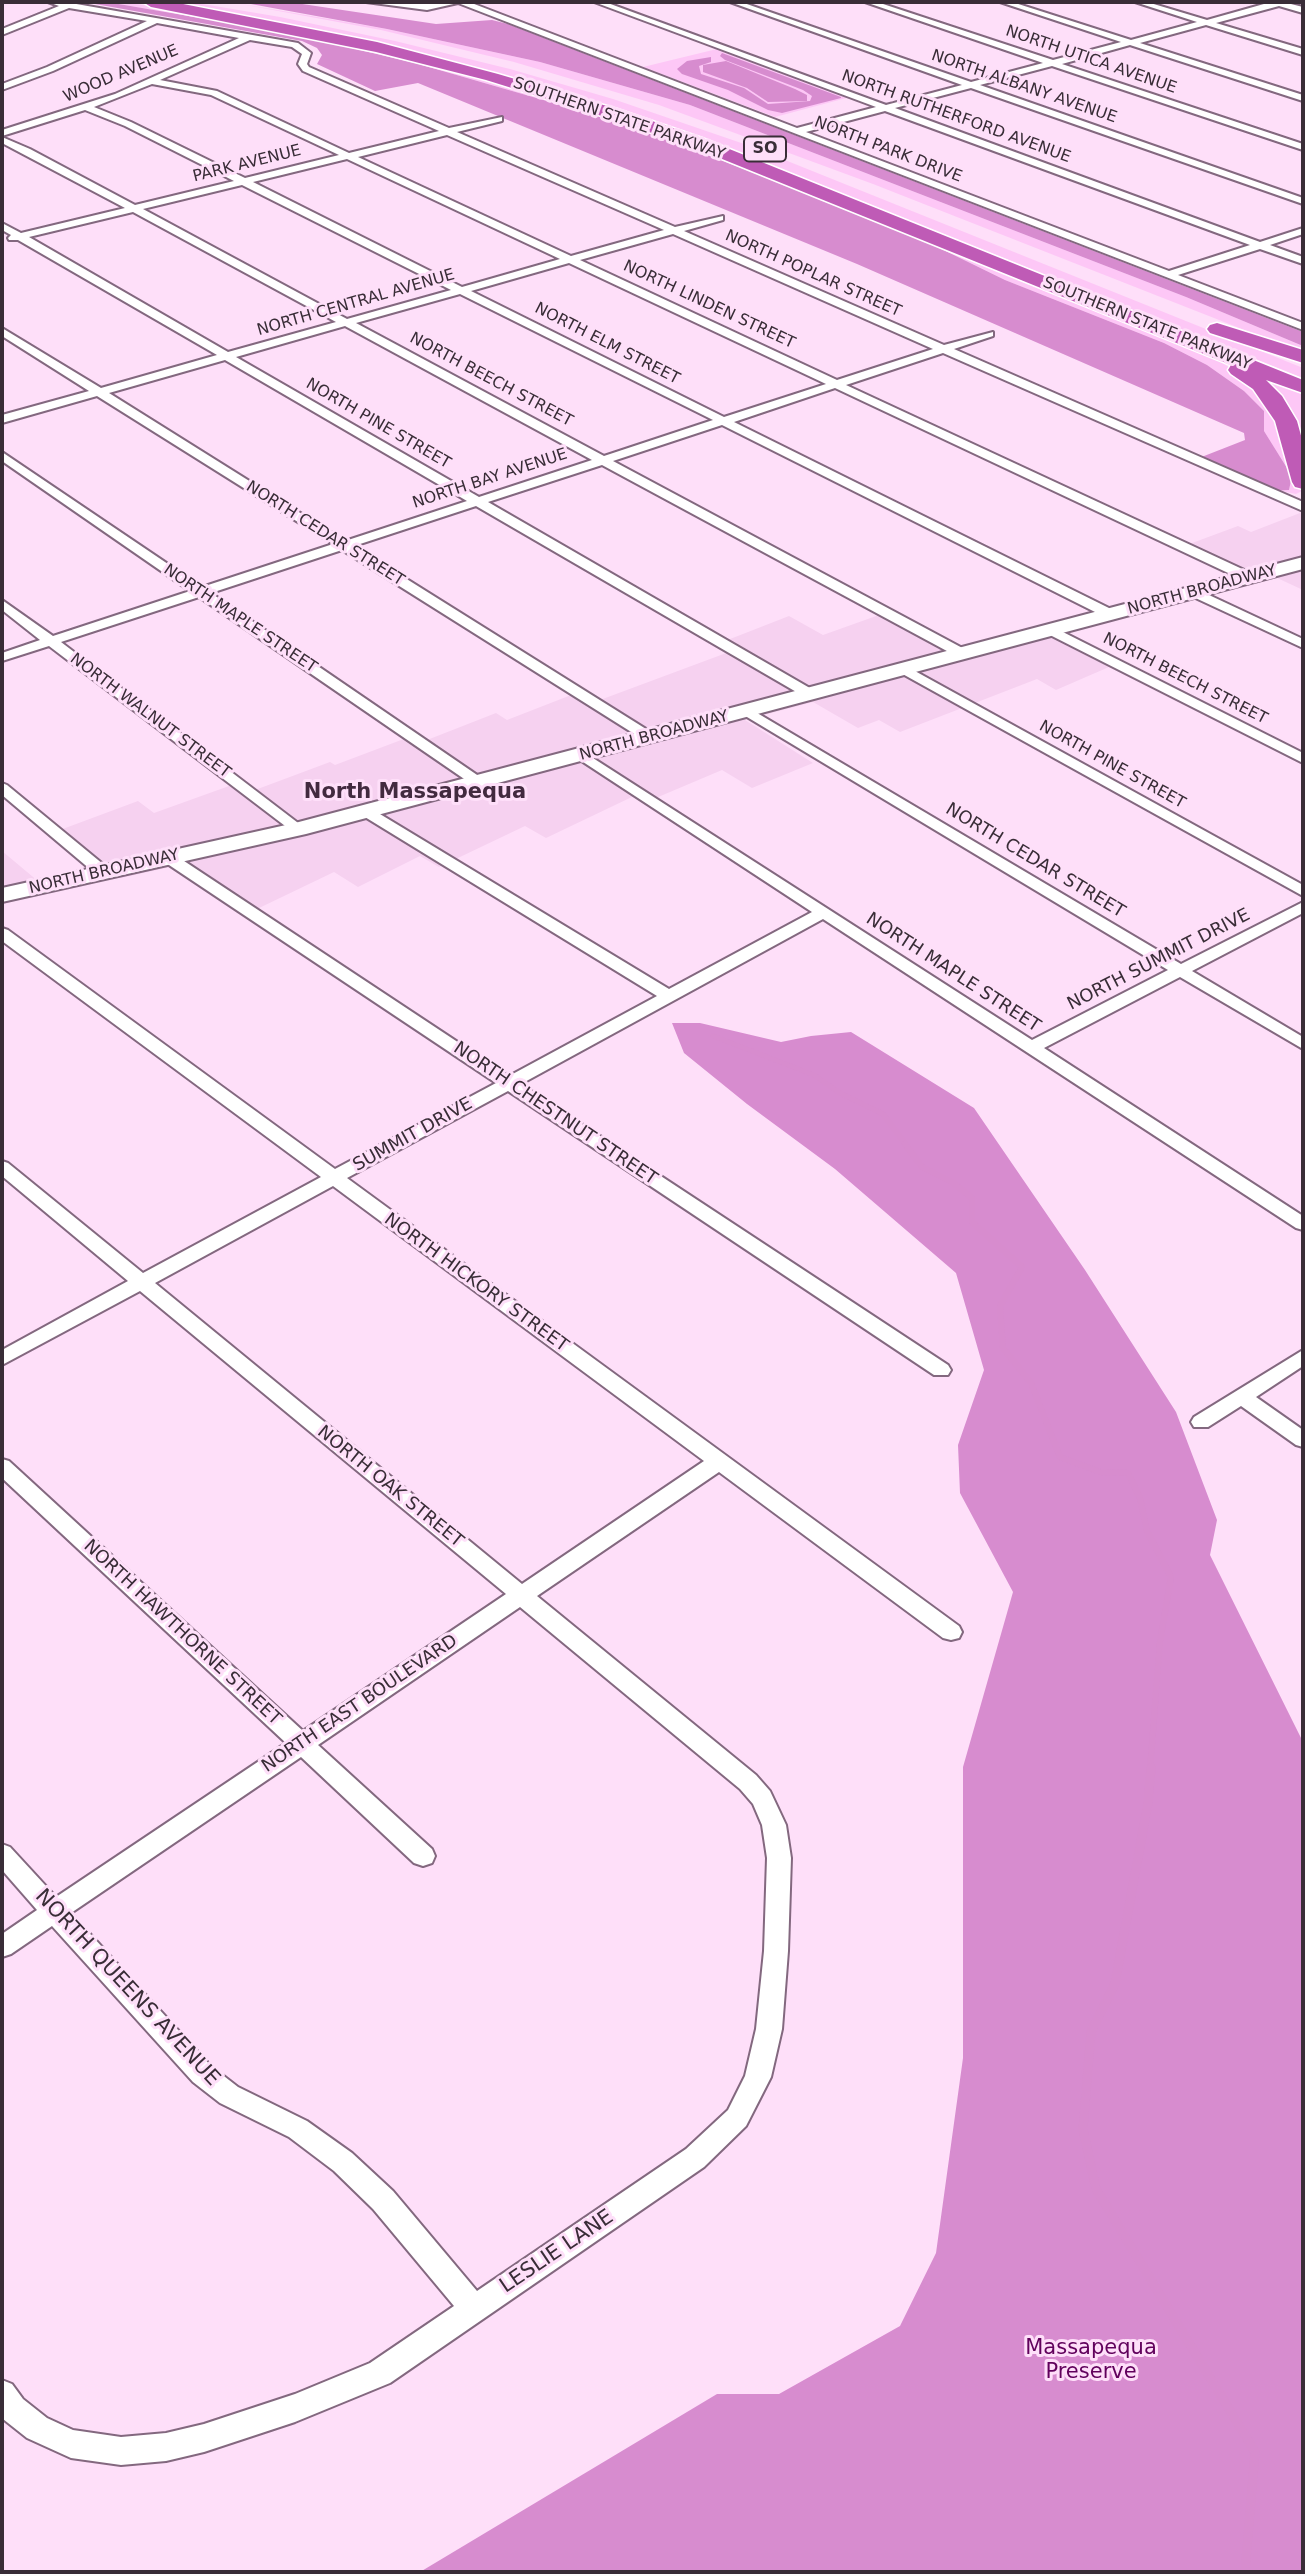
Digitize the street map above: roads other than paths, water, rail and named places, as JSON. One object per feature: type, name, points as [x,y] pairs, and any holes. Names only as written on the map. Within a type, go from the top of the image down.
[{"type":"highway","name":"SOUTHERN STATE PARKWAY","points":[[206,2],[373,33],[473,57],[602,93],[707,127]]},
{"type":"highway","name":"SOUTHERN STATE PARKWAY","points":[[154,11],[377,47],[480,73],[611,113],[696,142],[1303,387]]},
{"type":"highway","name":"SOUTHERN STATE PARKWAY","points":[[1303,357],[1198,322],[1303,363]]},
{"type":"highway","points":[[1177,335],[1260,385],[1275,401],[1286,421],[1303,482]]},
{"type":"main road","name":"NORTH BROADWAY","points":[[2,895],[298,829],[1303,563]]},
{"type":"street","points":[[52,2],[154,11],[249,37]]},
{"type":"street","points":[[370,2],[418,7],[436,7],[455,2]]},
{"type":"street","name":"NORTH PARK DRIVE","points":[[462,2],[1303,327]]},
{"type":"street","name":"NORTH RUTHERFORD AVENUE","points":[[598,2],[1303,261]]},
{"type":"street","name":"NORTH ALBANY AVENUE","points":[[734,2],[1303,201]]},
{"type":"street","name":"NORTH UTICA AVENUE","points":[[869,2],[1303,147]]},
{"type":"street","points":[[1004,2],[1303,98]]},
{"type":"street","points":[[1139,2],[1303,52]]},
{"type":"street","points":[[797,131],[1277,3],[1303,10]]},
{"type":"street","points":[[1293,7],[1303,4]]},
{"type":"street","points":[[2,32],[68,5]]},
{"type":"street","points":[[2,87],[51,69],[154,11]]},
{"type":"street","name":"NORTH POPLAR STREET","points":[[249,37],[302,48],[307,53],[302,65],[310,70],[1303,507]]},
{"type":"street","name":"WOOD AVENUE","points":[[2,133],[87,107],[249,37]]},
{"type":"street","name":"NORTH LINDEN STREET","points":[[150,81],[214,93],[1248,577]]},
{"type":"street","name":"NORTH ELM STREET","points":[[87,107],[128,124],[1110,614]]},
{"type":"street","name":"PARK AVENUE","points":[[2,241],[499,119]]},
{"type":"street","name":"NORTH BEECH STREET","points":[[2,140],[134,208],[963,654]]},
{"type":"street","name":"NORTH CENTRAL AVENUE","points":[[2,419],[719,218]]},
{"type":"street","name":"NORTH PINE STREET","points":[[2,226],[810,694]]},
{"type":"street","points":[[1168,275],[1303,231]]},
{"type":"street","name":"NORTH CEDAR STREET","points":[[2,331],[649,737]]},
{"type":"street","name":"NORTH BAY AVENUE","points":[[2,657],[989,334]]},
{"type":"street","name":"NORTH MAPLE STREET","points":[[2,456],[478,782]]},
{"type":"street","points":[[1194,592],[1303,644]]},
{"type":"street","name":"NORTH WALNUT STREET","points":[[2,604],[298,829]]},
{"type":"street","name":"NORTH BEECH STREET","points":[[1051,630],[1303,759]]},
{"type":"street","name":"NORTH PINE STREET","points":[[904,669],[1303,891]]},
{"type":"street","name":"NORTH CEDAR STREET","points":[[747,711],[1303,1044]]},
{"type":"street","name":"NORTH MAPLE STREET","points":[[582,755],[1303,1224]]},
{"type":"street","points":[[2,788],[103,872]]},
{"type":"street","points":[[365,811],[669,996]]},
{"type":"street","name":"NORTH CHESTNUT STREET","points":[[169,858],[941,1370]]},
{"type":"street","name":"NORTH SUMMIT DRIVE","points":[[1032,1047],[1303,907]]},
{"type":"street","name":"SUMMIT DRIVE","points":[[2,1358],[824,912]]},
{"type":"street","name":"NORTH HICKORY STREET","points":[[2,933],[951,1632]]},
{"type":"street","name":"NORTH OAK STREET","points":[[2,1167],[748,1782],[762,1798],[769,1814]]},
{"type":"street","points":[[1201,1422],[1303,1357]]},
{"type":"street","points":[[1241,1396],[1303,1440]]},
{"type":"street","name":"NORTH EAST BOULEVARD","points":[[2,1947],[719,1461]]},
{"type":"street","name":"NORTH HAWTHORNE STREET","points":[[2,1465],[423,1856]]},
{"type":"street","name":"LESLIE LANE","points":[[2,2394],[13,2409],[37,2428],[71,2444],[121,2451],[166,2447],[204,2438],[295,2408],[380,2374],[695,2158],[737,2118],[758,2077],[769,2029],[776,1951],[779,1858],[775,1825],[769,1814]]},
{"type":"street","name":"NORTH QUEENS AVENUE","points":[[2,1854],[202,2074],[229,2095],[298,2129],[343,2162],[383,2200],[473,2308]]},
{"type":"waterway","points":[[713,1036],[814,1075],[840,1093],[883,1114],[907,1146]]},
{"type":"waterway","points":[[905,1144],[922,1167],[952,1182],[972,1198],[972,1222],[1022,1267],[1000,1306],[1003,1348],[1031,1383],[1060,1457],[1100,1472],[1128,1473],[1140,1498],[1147,1531],[1171,1577],[1160,1641],[1150,1770]]},
{"type":"waterway","points":[[1151,1768],[1148,1803],[1115,1983],[1091,2032],[1083,2129],[1096,2189],[1255,2452],[1245,2572]]},
{"type":"district","name":"North Massapequa","points":[[415,793]]},
{"type":"park label","name":"Massapequa Preserve","points":[[1091,2361]]}]
